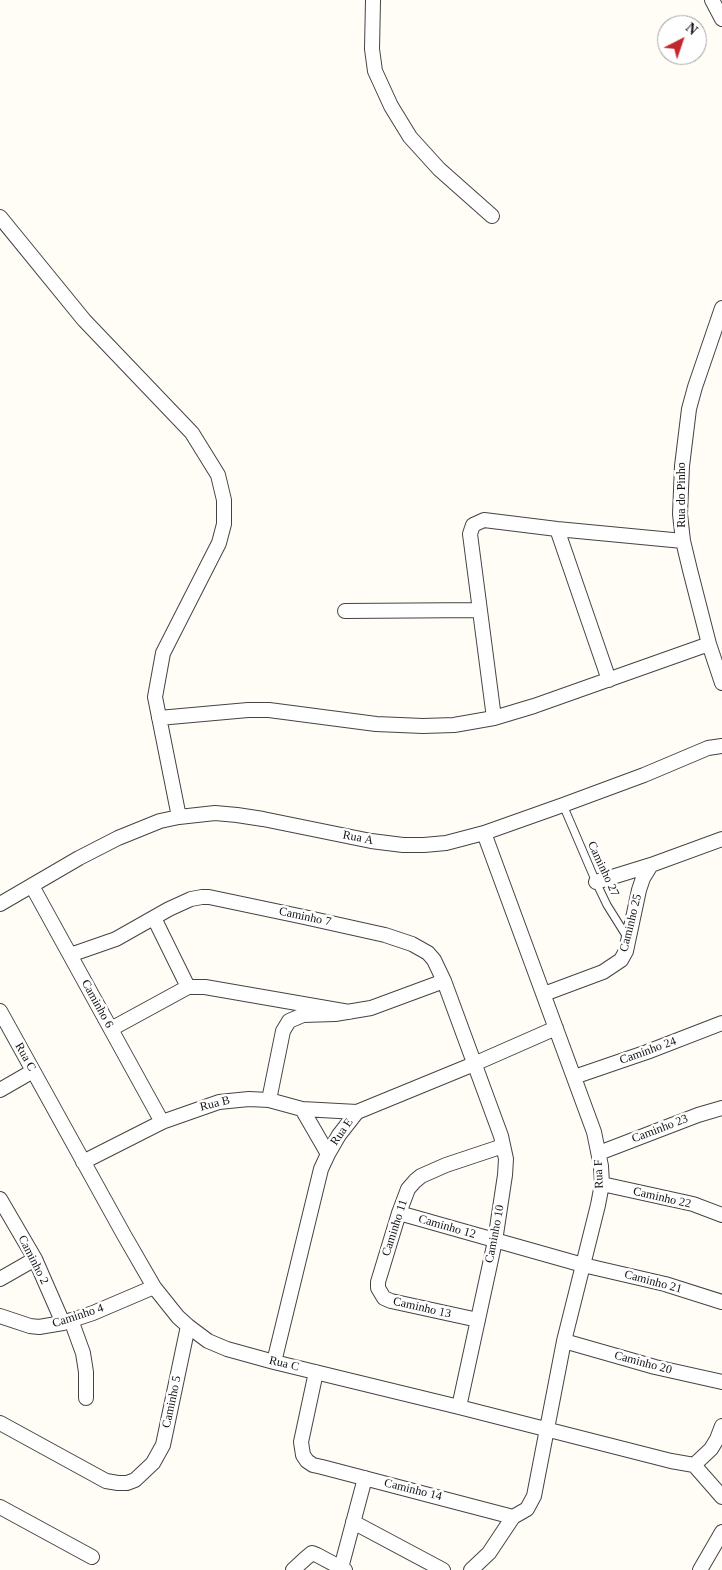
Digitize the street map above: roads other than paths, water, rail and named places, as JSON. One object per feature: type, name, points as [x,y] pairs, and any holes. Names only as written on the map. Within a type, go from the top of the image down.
[{"type":"street","points":[[372,0],[372,49],[376,71],[391,106],[410,137],[439,169],[492,216]]},
{"type":"street","points":[[712,0],[722,19]]},
{"type":"street","points":[[0,217],[84,320],[192,433],[218,475],[224,500],[224,524],[219,543],[163,653],[155,697],[179,817]]},
{"type":"street","name":"Rua do Pinho","points":[[722,308],[689,409],[680,497],[683,542],[709,644],[722,683]]},
{"type":"street","points":[[494,718],[470,534],[473,525],[484,520],[683,542]]},
{"type":"street","points":[[557,529],[610,680]]},
{"type":"street","points":[[345,611],[480,610]]},
{"type":"street","points":[[159,718],[248,710],[270,710],[376,724],[454,725],[494,718],[534,706],[709,644]]},
{"type":"street","name":"Rua A","points":[[0,904],[79,858],[118,838],[160,821],[215,813],[263,819],[371,841],[403,845],[446,843],[484,833],[644,775],[708,748],[722,746]]},
{"type":"street","name":"Rua F","points":[[471,1570],[489,1553],[513,1517],[527,1509],[534,1496],[564,1341],[602,1184],[599,1153],[594,1132],[484,833]]},
{"type":"street","points":[[596,882],[651,865],[722,839]]},
{"type":"street","name":"Caminho 25","points":[[544,994],[602,972],[621,960],[629,940],[639,890],[643,878],[651,865]]},
{"type":"street","name":"Caminho 6","points":[[36,884],[74,953],[111,1029],[162,1122]]},
{"type":"street","name":"Caminho 7","points":[[74,953],[104,945],[184,903],[202,897],[393,937],[412,944],[428,953],[434,960],[444,981],[474,1064]]},
{"type":"street","points":[[154,918],[188,987]]},
{"type":"street","points":[[269,1100],[283,1031],[289,1021],[303,1014],[335,1014],[371,1008],[444,981]]},
{"type":"street","points":[[111,1029],[188,987],[205,987],[349,1012]]},
{"type":"street","name":"Rua C","points":[[0,1011],[154,1287],[174,1312],[188,1326],[208,1341],[227,1349],[274,1362],[671,1461],[694,1465]]},
{"type":"street","name":"Caminho 24","points":[[574,1077],[647,1052],[722,1023]]},
{"type":"street","name":"Rua E","points":[[274,1362],[318,1184],[328,1154],[339,1135],[357,1112],[556,1028]]},
{"type":"street","name":"Caminho 10","points":[[460,1407],[495,1241],[506,1159],[501,1136],[474,1064]]},
{"type":"street","points":[[0,1090],[33,1071]]},
{"type":"street","name":"Rua B","points":[[83,1162],[162,1122],[219,1102],[249,1098],[269,1100],[302,1109],[357,1112]]},
{"type":"street","name":"Caminho 23","points":[[599,1153],[698,1115],[722,1108]]},
{"type":"street","points":[[302,1109],[328,1154]]},
{"type":"street","name":"Caminho 11","points":[[378,1282],[399,1213],[408,1189],[415,1181],[421,1176],[446,1165],[503,1146]]},
{"type":"street","name":"Caminho 22","points":[[602,1184],[693,1204],[722,1215]]},
{"type":"street","name":"Caminho 2","points":[[0,1199],[35,1259],[83,1353],[86,1398]]},
{"type":"street","name":"Caminho 12","points":[[399,1213],[583,1265]]},
{"type":"street","points":[[0,1279],[35,1259]]},
{"type":"street","name":"Caminho 21","points":[[583,1265],[665,1284],[722,1302]]},
{"type":"street","name":"Caminho 13","points":[[378,1282],[381,1294],[390,1301],[478,1320]]},
{"type":"street","name":"Caminho 4","points":[[0,1316],[39,1327],[67,1322],[154,1287]]},
{"type":"street","name":"Caminho 5","points":[[0,1423],[106,1481],[127,1483],[135,1480],[144,1473],[159,1454],[163,1445],[188,1326]]},
{"type":"street","name":"Caminho 20","points":[[564,1341],[655,1367],[722,1382]]},
{"type":"street","name":"Caminho 14","points":[[316,1372],[301,1442],[303,1455],[307,1461],[313,1465],[513,1517]]},
{"type":"street","points":[[722,1426],[711,1449],[694,1465],[722,1497]]},
{"type":"street","points":[[294,1570],[312,1553],[343,1569],[365,1478]]},
{"type":"street","points":[[0,1507],[92,1557]]},
{"type":"street","points":[[353,1522],[443,1570]]},
{"type":"street","points":[[700,1570],[722,1532]]},
{"type":"lane","name":"Caminho 27","points":[[562,805],[607,905],[629,940]]}]
